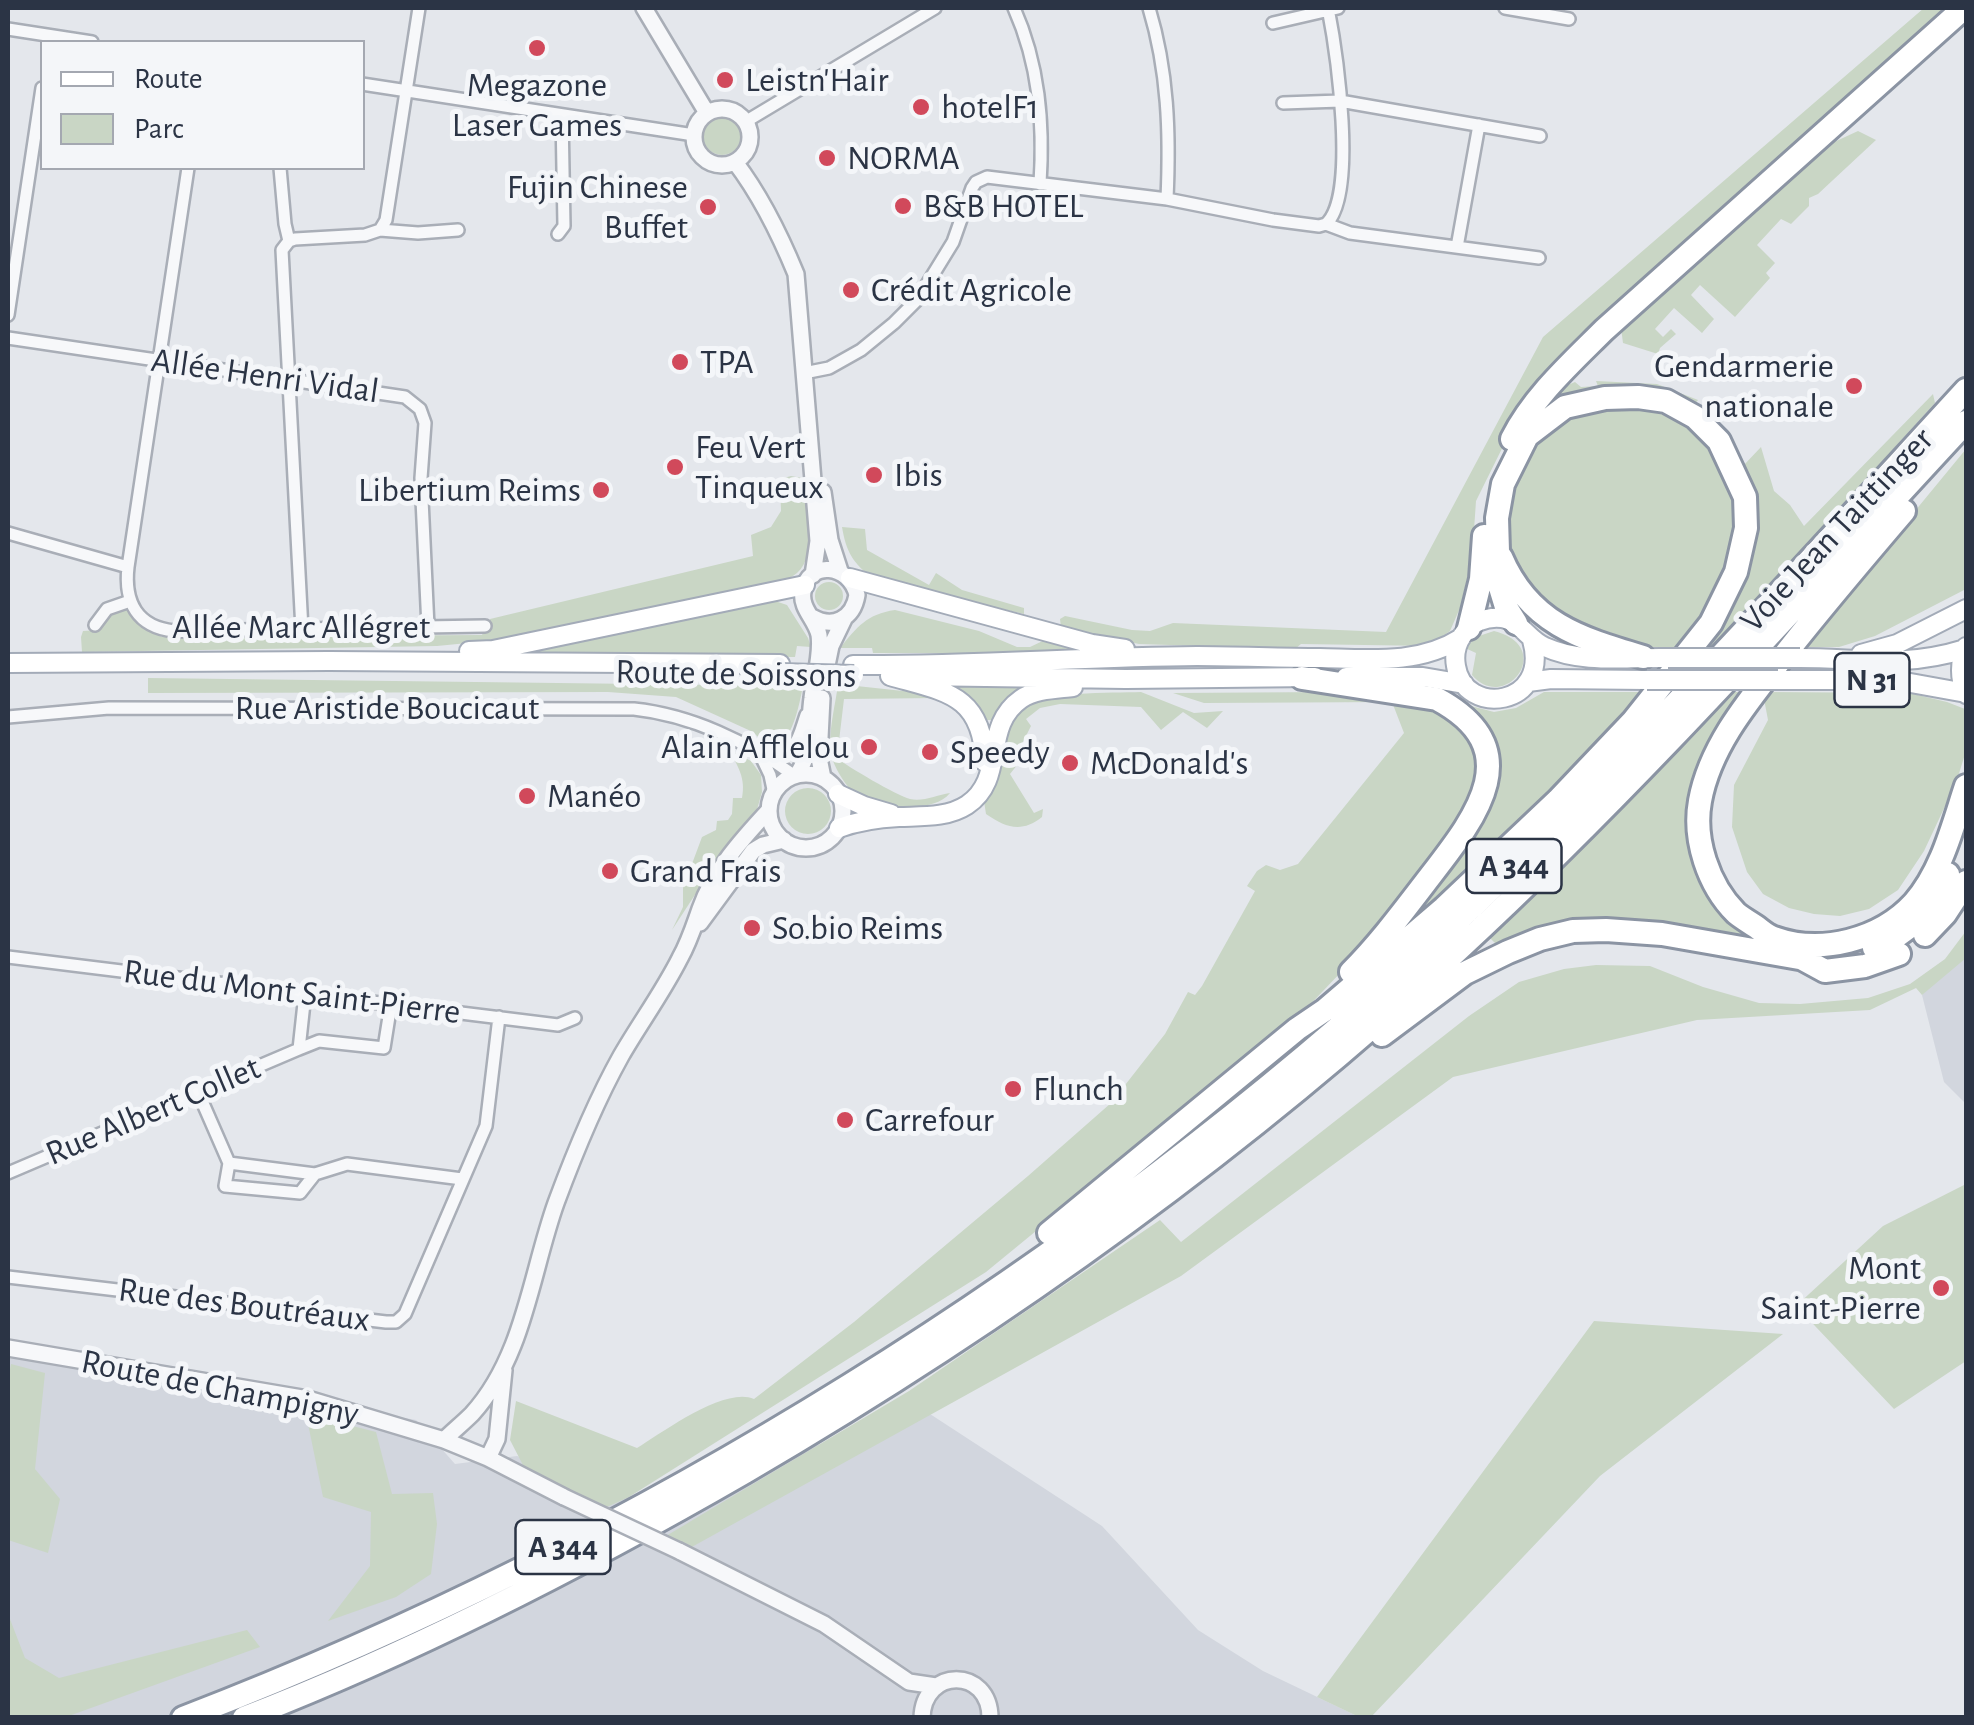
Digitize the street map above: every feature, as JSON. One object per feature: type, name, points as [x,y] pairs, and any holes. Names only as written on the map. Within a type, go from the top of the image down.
[{"type":"highway","points":[[1465,633],[1481,579],[1493,477],[1517,429],[1557,378],[1604,330],[1964,8]]},
{"type":"highway","name":"Voie Jean Taittinger","points":[[922,1338],[1095,1220],[1192,1147],[1442,936],[1708,670],[1966,390]]},
{"type":"highway","points":[[922,1338],[973,1292],[1325,1010],[1444,908],[1558,800],[1633,721],[1711,623],[1736,572],[1746,528],[1744,497],[1719,440],[1695,417],[1666,401],[1606,398],[1565,408],[1527,436],[1503,484],[1497,518],[1502,594],[1524,632]]},
{"type":"highway","name":"Voie Jean Taittinger","points":[[1351,1046],[1459,950],[1581,832],[1966,422]]},
{"type":"highway","points":[[1966,434],[1744,708],[1715,754],[1700,802],[1700,845],[1712,878],[1736,912],[1772,938],[1810,945],[1848,942],[1883,928],[1913,904],[1936,872],[1966,786]]},
{"type":"highway","points":[[1498,550],[1509,576],[1533,608],[1576,635],[1645,669]]},
{"type":"highway","points":[[1297,1029],[1357,967],[1462,835],[1478,810],[1488,766],[1480,736],[1469,720],[1437,699],[1302,678]]},
{"type":"highway","points":[[1351,1046],[1385,1034],[1465,974],[1540,939],[1573,931],[1662,934],[1803,958],[1861,954],[1891,941],[1930,908],[1946,879],[1966,824]]},
{"type":"highway","points":[[1803,958],[1825,972],[1866,966],[1899,954],[1924,937],[1966,882]]},
{"type":"highway","name":"A 344","points":[[244,1718],[522,1593],[687,1506],[838,1418],[992,1320],[1108,1238],[1351,1046]]},
{"type":"highway","name":"A 344","points":[[183,1718],[385,1633],[512,1574],[672,1489],[922,1338]]},
{"type":"main road","points":[[845,574],[1092,644],[1200,656]]},
{"type":"main road","points":[[329,661],[493,650],[809,580]]},
{"type":"main road","points":[[1830,658],[1897,644],[1966,609]]},
{"type":"main road","points":[[1492,618],[1504,618],[1524,632],[1536,654],[1535,669],[1521,690],[1502,698],[1481,696],[1464,684],[1455,662],[1465,633],[1480,621],[1492,618]]},
{"type":"main road","name":"N 31","points":[[1524,632],[1544,647],[1645,669],[1778,680],[1894,680],[1966,694]]},
{"type":"main road","name":"Route de Soissons","points":[[8,672],[34,667],[329,661],[854,670],[1200,656],[1378,659],[1409,658],[1444,648],[1465,633]]},
{"type":"main road","points":[[1966,648],[1960,676],[1966,694]]},
{"type":"main road","name":"N 31","points":[[1528,682],[1645,669],[1668,658],[1914,661],[1966,648]]},
{"type":"main road","name":"Route de Soissons","points":[[8,662],[34,667],[779,669]]},
{"type":"main road","name":"Route de Soissons","points":[[854,670],[890,676],[1126,680],[1423,677],[1464,684]]},
{"type":"main road","points":[[890,676],[947,692],[971,710],[982,733],[985,760],[975,798]]},
{"type":"main road","points":[[839,828],[876,819],[944,814],[965,806],[989,778],[998,729],[1005,715],[1023,697],[1126,680]]},
{"type":"main road","points":[[838,794],[901,817]]},
{"type":"street","points":[[380,230],[386,220],[419,8]]},
{"type":"street","points":[[644,8],[707,114]]},
{"type":"street","points":[[745,122],[935,8]]},
{"type":"street","points":[[1014,8],[1038,86],[1040,184]]},
{"type":"street","points":[[1149,8],[1162,58],[1168,107],[1167,199]]},
{"type":"street","points":[[1272,23],[1331,8],[1342,158],[1340,193],[1334,216],[1326,224]]},
{"type":"street","points":[[1505,8],[1569,19]]},
{"type":"street","points":[[8,30],[49,39]]},
{"type":"street","points":[[365,84],[694,135]]},
{"type":"street","points":[[8,315],[40,101]]},
{"type":"street","points":[[1284,103],[1340,101],[1540,136]]},
{"type":"street","points":[[728,110],[745,122],[749,144],[736,162],[712,164],[702,157],[694,135],[707,114],[728,110]]},
{"type":"street","points":[[558,234],[564,226],[562,115]]},
{"type":"street","points":[[1458,248],[1479,126]]},
{"type":"street","points":[[736,162],[780,235],[796,274],[818,541],[803,602],[820,645],[806,756],[796,776]]},
{"type":"street","name":"Allée Marc Allégret","points":[[188,170],[126,580],[130,601],[145,622],[159,630],[485,626]]},
{"type":"street","points":[[280,170],[289,241]]},
{"type":"street","points":[[804,372],[829,368],[861,350],[918,299],[953,242],[968,195],[981,179],[1167,199],[1259,218],[1310,226],[1326,224],[1350,233],[1539,258]]},
{"type":"street","points":[[302,630],[282,250],[289,241],[364,236],[380,230],[458,230]]},
{"type":"street","name":"Allée Henri Vidal","points":[[8,338],[405,397],[420,408],[425,422],[420,478],[428,627]]},
{"type":"street","points":[[804,372],[830,540],[857,595],[828,657],[819,758],[822,778]]},
{"type":"street","points":[[8,533],[128,567]]},
{"type":"street","points":[[809,580],[822,570],[845,574]]},
{"type":"street","name":"Allée Marc Allégret","points":[[95,626],[107,609],[130,601]]},
{"type":"street","points":[[812,617],[828,623],[844,619]]},
{"type":"street","points":[[444,1440],[474,1412],[504,1366],[526,1309],[556,1204],[602,1094],[680,960],[716,878],[772,802],[779,786],[796,776],[810,774],[832,785],[843,807],[839,828],[832,838],[802,848],[784,840],[773,826],[772,802],[768,768],[762,753],[786,754],[792,749],[812,700]]},
{"type":"street","name":"Rue Aristide Boucicaut","points":[[8,717],[109,708],[634,708],[676,716],[762,753],[796,776]]},
{"type":"street","points":[[694,930],[753,851],[784,840]]},
{"type":"street","name":"Rue du Mont Saint-Pierre","points":[[8,958],[499,1018],[558,1024],[575,1018]]},
{"type":"street","name":"Rue Albert Collet","points":[[299,1049],[306,994]]},
{"type":"street","name":"Rue Albert Collet","points":[[8,1173],[319,1040],[384,1048],[390,1004]]},
{"type":"street","name":"Rue des Boutréaux","points":[[8,1278],[396,1322],[405,1314],[486,1126],[499,1018]]},
{"type":"street","points":[[198,1092],[229,1163],[225,1186],[300,1194],[316,1174]]},
{"type":"street","points":[[229,1163],[316,1174],[347,1164],[462,1179]]},
{"type":"street","name":"Route de Champigny","points":[[8,1348],[308,1399],[444,1440],[824,1624],[909,1682],[936,1686],[951,1680],[968,1681],[987,1698],[990,1718]]},
{"type":"street","points":[[488,1458],[497,1439],[504,1366]]},
{"type":"street","name":"Route de Champigny","points":[[909,1682],[923,1710]]},
{"type":"street","points":[[923,1710],[936,1686]]},
{"type":"shaded area","points":[[1966,941],[1966,1104],[1944,1082],[1922,995]]},
{"type":"shaded area","points":[[8,1346],[416,1420],[455,1464],[517,1456],[629,1497],[930,1414],[1102,1526],[1198,1630],[1263,1671],[1359,1717],[8,1717]]},
{"type":"green space","points":[[1924,8],[1949,8],[1561,354],[1530,392],[1476,501],[1472,559],[1450,631],[1429,646],[1301,644],[1295,649],[1139,644],[1061,627],[1060,619],[1065,616],[1150,631],[1173,623],[1386,632],[1543,337]]},
{"type":"green space","points":[[722,117],[736,122],[741,136],[736,150],[722,155],[708,150],[703,136],[708,122]]},
{"type":"green space","points":[[1858,131],[1876,140],[1809,198],[1809,206],[1791,224],[1781,219],[1757,245],[1775,263],[1766,273],[1770,278],[1735,317],[1700,285],[1691,295],[1714,319],[1702,333],[1674,308],[1655,329],[1663,337],[1671,329],[1676,334],[1658,354],[1623,343],[1621,328],[1802,161]]},
{"type":"green space","points":[[1596,381],[1657,384],[1698,400],[1694,405],[1641,389],[1613,388],[1571,399],[1529,424],[1553,391],[1575,382],[1581,387],[1598,386]]},
{"type":"green space","points":[[1933,394],[1935,403],[1713,647],[1701,647],[1733,593],[1743,466],[1761,447],[1774,491],[1790,505],[1804,526]]},
{"type":"green space","points":[[1593,405],[1650,407],[1675,416],[1713,443],[1736,505],[1736,526],[1713,603],[1683,647],[1622,642],[1572,621],[1540,601],[1523,579],[1509,549],[1505,509],[1534,441],[1571,413]]},
{"type":"green space","points":[[1966,449],[1966,589],[1875,636],[1839,647],[1803,647]]},
{"type":"green space","points":[[791,476],[802,478],[809,528],[804,565],[783,581],[758,588],[488,641],[437,646],[82,652],[83,631],[99,630],[110,616],[126,608],[138,624],[162,637],[482,635],[490,619],[753,556],[751,535],[771,527],[781,511],[780,483]]},
{"type":"green space","points":[[842,527],[865,529],[867,550],[929,585],[936,573],[962,590],[1024,608],[1024,614],[873,578],[852,556]]},
{"type":"green space","points":[[829,582],[839,586],[843,596],[839,606],[829,610],[819,606],[815,596],[819,586]]},
{"type":"green space","points":[[769,599],[787,605],[811,647],[797,646],[795,657],[492,655]]},
{"type":"green space","points":[[895,610],[979,631],[1017,647],[1030,647],[1049,638],[1081,648],[1080,653],[873,653],[872,648],[840,648],[863,623]]},
{"type":"green space","points":[[1494,631],[1512,639],[1522,650],[1523,662],[1519,674],[1498,687],[1485,685],[1472,675],[1476,653],[1465,648],[1470,639]]},
{"type":"green space","points":[[148,678],[803,686],[789,732],[775,744],[676,697],[608,692],[148,693]]},
{"type":"green space","points":[[947,682],[1027,683],[1013,694],[997,720],[984,720],[969,698]]},
{"type":"green space","points":[[838,684],[940,695],[954,702],[970,724],[950,703],[938,698],[844,699],[837,758],[910,799],[950,793],[931,804],[904,806],[876,802],[852,790],[839,774],[831,754]]},
{"type":"green space","points":[[1434,689],[1494,712],[1516,708],[1544,692],[1644,692],[1599,744],[1405,929],[1402,924],[1484,821],[1495,788],[1495,766]]},
{"type":"green space","points":[[1141,692],[1194,713],[1223,711],[1207,728],[1183,712],[1161,730],[1141,707],[1060,704],[1040,708],[1026,719],[1031,726],[1018,764],[1010,774],[1034,813],[1043,809],[1042,817],[1014,827],[986,814],[984,801],[996,777],[1005,732],[1019,708],[1043,698]]},
{"type":"green space","points":[[1329,692],[1425,707],[1451,719],[1466,733],[1475,751],[1475,795],[1459,825],[1365,947],[1302,1013],[986,1272],[629,1497],[607,1507],[525,1469],[510,1440],[516,1401],[637,1448],[711,1405],[727,1399],[754,1399],[854,1322],[1111,1103],[1165,1034],[1188,992],[1195,995],[1202,986],[1255,891],[1247,886],[1257,871],[1266,865],[1280,870],[1298,864],[1404,733],[1392,702],[1204,703],[1173,693]]},
{"type":"green space","points":[[1733,692],[1747,692],[1710,750],[1703,873],[1772,944],[1620,921],[1497,945],[1490,938]]},
{"type":"green space","points":[[1766,692],[1909,693],[1965,709],[1966,751],[1956,783],[1924,851],[1898,890],[1869,909],[1840,916],[1789,908],[1763,894],[1747,872],[1732,827],[1734,785],[1768,720]]},
{"type":"green space","points":[[728,749],[751,761],[761,775],[762,792],[756,813],[734,835],[672,930],[683,907],[683,888],[702,837],[716,830],[717,821],[728,820],[733,798],[742,798],[742,778]]},
{"type":"green space","points":[[808,788],[824,795],[831,811],[824,827],[808,834],[792,827],[785,811],[792,795]]},
{"type":"green space","points":[[1966,931],[1966,958],[1922,995],[1916,988],[1870,1010],[1697,1020],[1453,1077],[1181,1276],[690,1548],[666,1536],[909,1391],[1160,1220],[1181,1242],[1469,1016],[1519,982],[1596,965],[1650,966],[1759,1003],[1868,998],[1910,984],[1945,959]]},
{"type":"green space","points":[[1966,1184],[1966,1361],[1894,1409],[1796,1306],[1883,1226]]},
{"type":"green space","points":[[1594,1321],[1783,1334],[1600,1476],[1371,1717],[1359,1717],[1317,1697]]},
{"type":"green space","points":[[11,1364],[45,1373],[35,1469],[60,1499],[48,1553],[8,1540]]},
{"type":"green space","points":[[306,1414],[376,1432],[392,1494],[433,1493],[437,1524],[431,1574],[396,1597],[328,1621],[370,1566],[371,1512],[323,1497]]},
{"type":"green space","points":[[8,1614],[25,1658],[59,1678],[247,1630],[260,1647],[66,1717],[8,1717]]},
{"type":"place","name":"Megazone Laser Games","points":[[537,48]]},
{"type":"place","name":"Leistn'Hair","points":[[725,80]]},
{"type":"place","name":"hotelF1","points":[[921,107]]},
{"type":"place","name":"NORMA","points":[[827,158]]},
{"type":"place","name":"B&B HOTEL","points":[[903,206]]},
{"type":"place","name":"Fujin Chinese Buffet","points":[[708,207]]},
{"type":"place","name":"Crédit Agricole","points":[[851,290]]},
{"type":"place","name":"TPA","points":[[680,362]]},
{"type":"place","name":"Gendarmerie nationale","points":[[1854,386]]},
{"type":"place","name":"Feu Vert Tinqueux","points":[[675,467]]},
{"type":"place","name":"Ibis","points":[[874,475]]},
{"type":"place","name":"Libertium Reims","points":[[601,490]]},
{"type":"place","name":"Alain Afflelou","points":[[869,747]]},
{"type":"place","name":"Speedy","points":[[930,752]]},
{"type":"place","name":"McDonald's","points":[[1070,763]]},
{"type":"place","name":"Manéo","points":[[527,796]]},
{"type":"place","name":"Grand Frais","points":[[610,871]]},
{"type":"place","name":"So.bio Reims","points":[[752,928]]},
{"type":"place","name":"Flunch","points":[[1013,1089]]},
{"type":"place","name":"Carrefour","points":[[845,1120]]},
{"type":"place","name":"Mont Saint-Pierre","points":[[1941,1288]]}]
